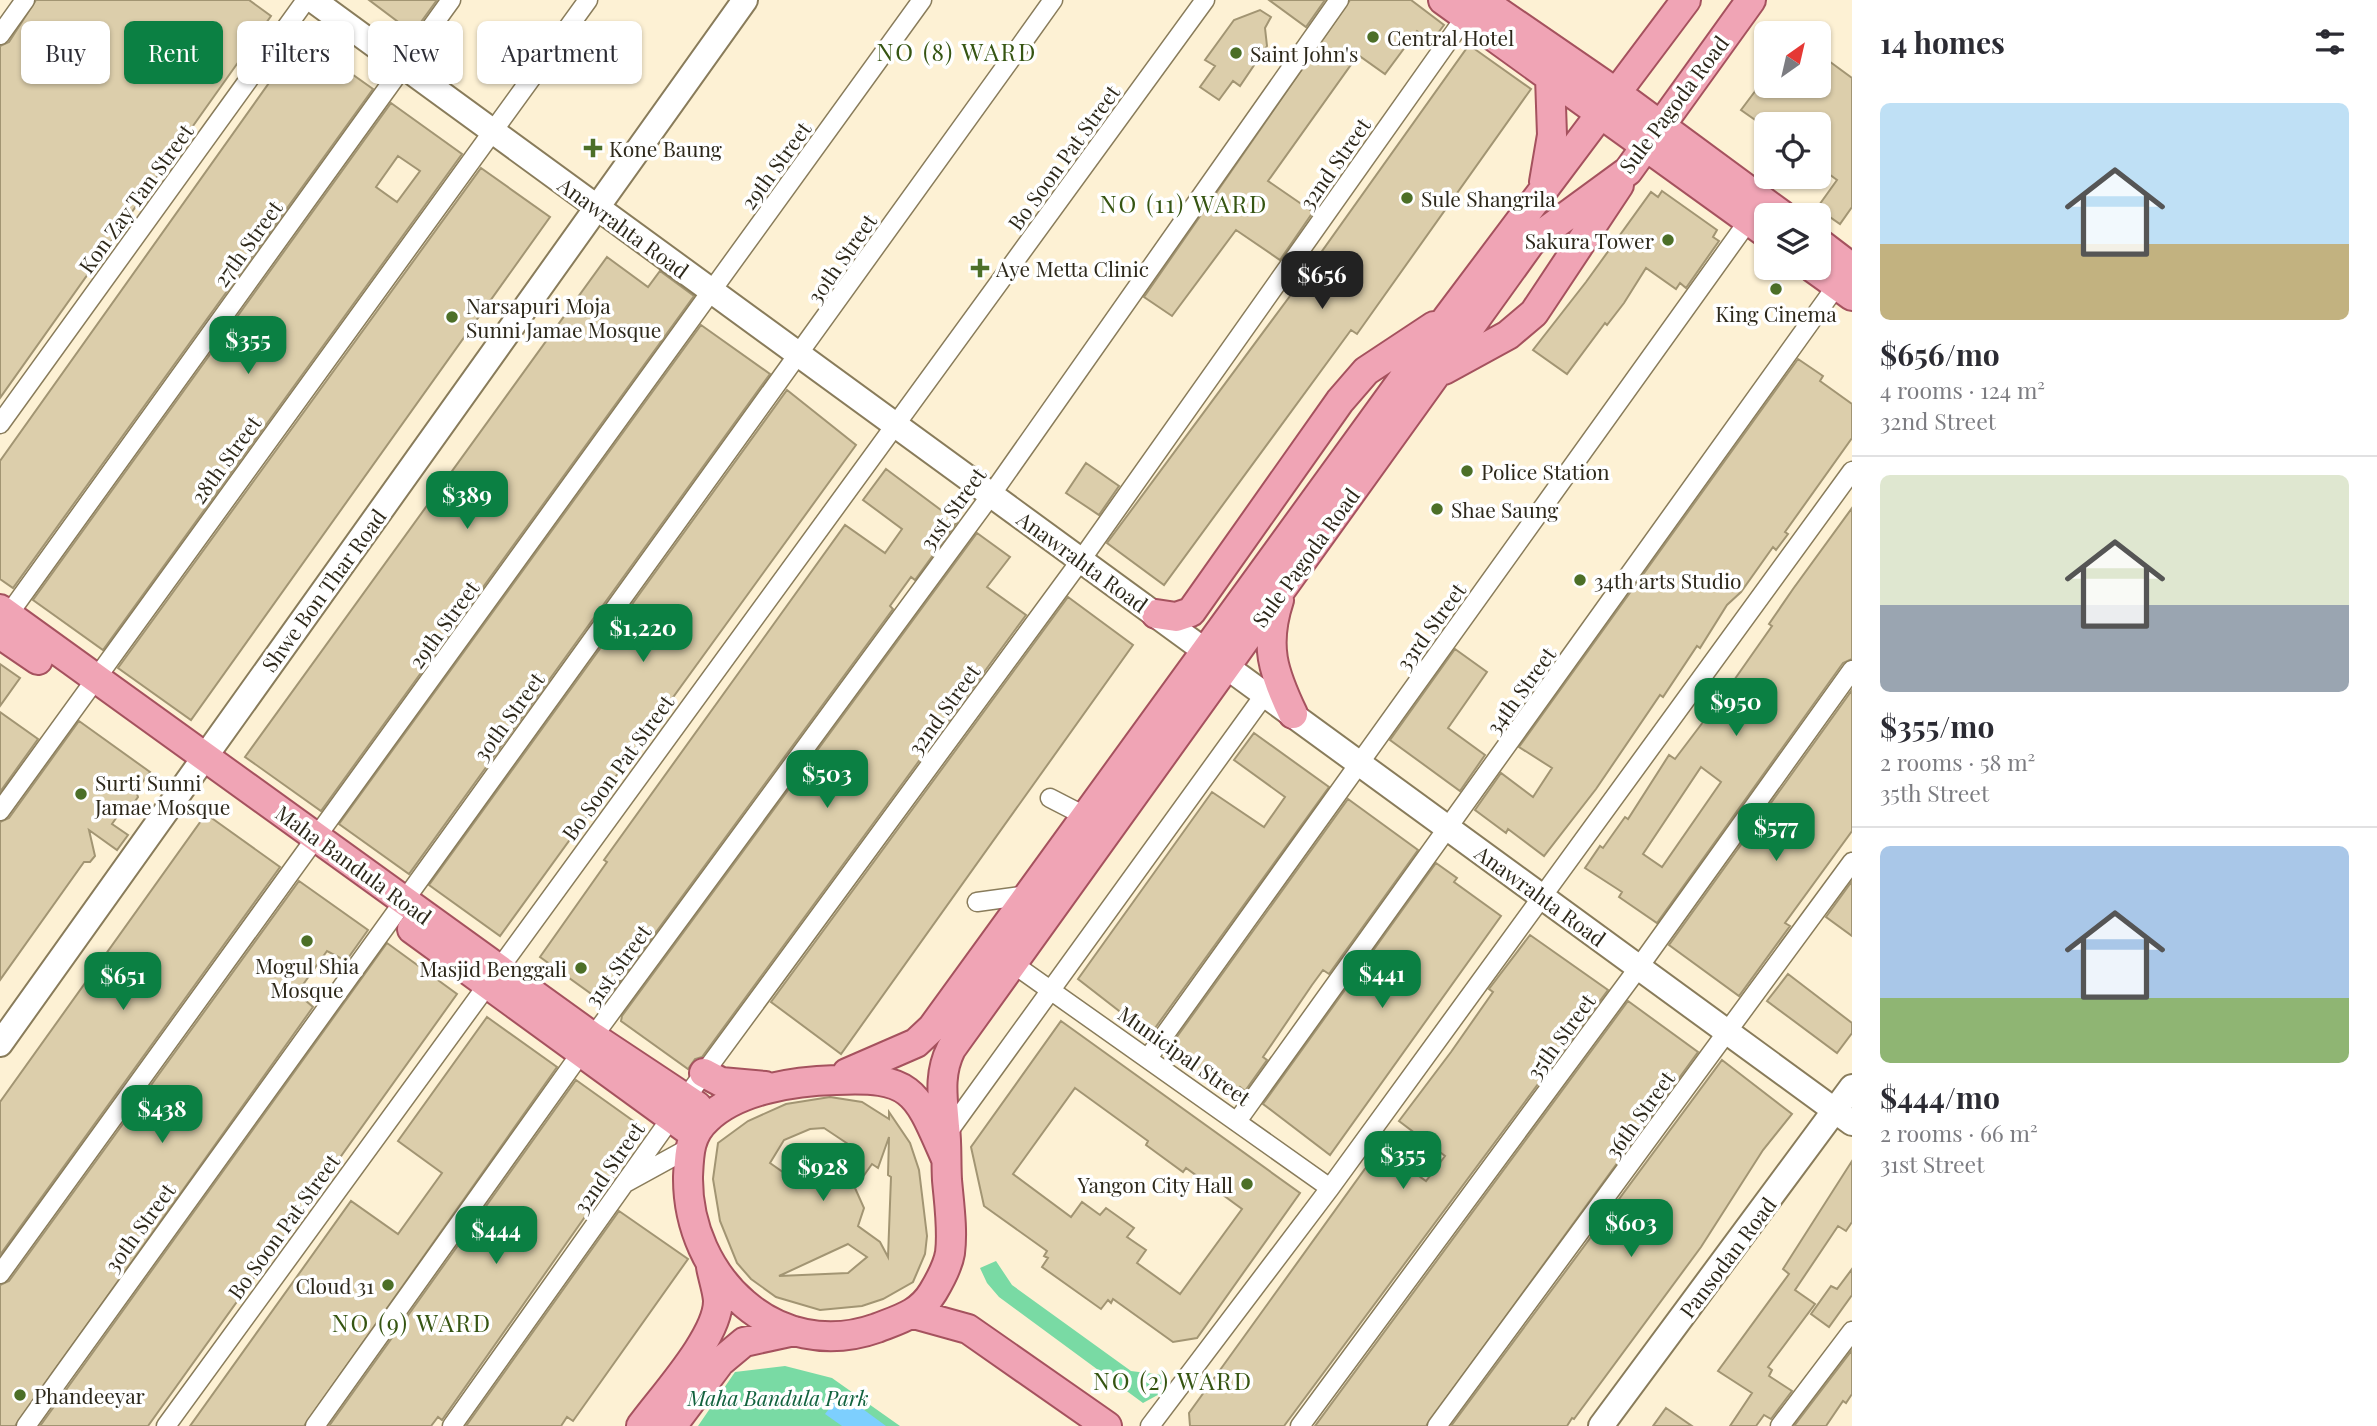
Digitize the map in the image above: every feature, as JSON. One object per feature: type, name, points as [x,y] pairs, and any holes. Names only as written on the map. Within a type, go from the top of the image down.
[{"type":"main road","name":"Anawrahta Road","points":[[313,0],[368,41]]},
{"type":"main road","name":"Shwe Bon Thar Road","points":[[0,1044],[745,0]]},
{"type":"main road","name":"Sule Pagoda Road","points":[[914,1314],[932,1293],[950,1255],[941,1079],[944,1063],[1448,317],[1686,0]]},
{"type":"main road","name":"Sule Pagoda Road","points":[[831,1080],[916,1043],[932,1028],[1085,816],[1216,658],[1285,583],[1531,242],[1628,171],[1751,0]]},
{"type":"main road","points":[[1463,5],[1654,135],[1763,203]]},
{"type":"main road","points":[[1463,5],[1550,77],[1607,102]]},
{"type":"main road","points":[[1543,188],[1552,135],[1550,77]]},
{"type":"main road","name":"Anawrahta Road","points":[[427,84],[1843,1117]]},
{"type":"main road","points":[[1654,135],[1673,164]]},
{"type":"main road","points":[[1598,216],[1620,196],[1645,163],[1658,158],[1673,164],[1754,224]]},
{"type":"main road","points":[[1438,373],[1508,335],[1534,313],[1628,171]]},
{"type":"main road","points":[[1831,260],[1847,283]]},
{"type":"main road","points":[[1156,614],[1176,617],[1191,612],[1340,401],[1366,371],[1448,317]]},
{"type":"main road","points":[[1285,583],[1272,622],[1271,652],[1275,676],[1293,714]]},
{"type":"main road","name":"Maha Bandula Road","points":[[2,621],[678,1108],[697,1134]]},
{"type":"main road","points":[[704,1073],[721,1082],[740,1084],[796,1084],[876,1078],[905,1089],[923,1106],[946,1147]]},
{"type":"main road","points":[[641,1426],[699,1346],[713,1321],[718,1301],[688,1189],[697,1134],[751,1095],[796,1084]]},
{"type":"main road","name":"Pansodan Road","points":[[1601,1426],[1843,1117],[1852,1087]]},
{"type":"main road","points":[[710,1265],[737,1300],[761,1317],[794,1331],[825,1337],[867,1331],[914,1314],[968,1329],[1107,1426]]},
{"type":"main road","points":[[672,1426],[720,1362],[744,1342],[794,1331]]},
{"type":"street","points":[[0,35],[25,0]]},
{"type":"street","name":"Kon Zay Tan Street","points":[[0,424],[306,0]]},
{"type":"street","name":"27th Street","points":[[435,21],[451,0]]},
{"type":"street","name":"28th Street","points":[[0,811],[491,130],[588,0]]},
{"type":"street","name":"29th Street","points":[[0,1274],[922,0]]},
{"type":"street","name":"30th Street","points":[[26,1426],[397,907],[800,355],[1053,0]]},
{"type":"street","name":"Bo Soon Pat Street","points":[[166,1426],[1205,0]]},
{"type":"street","name":"31st Street","points":[[315,1426],[587,1045],[991,495],[1339,0]]},
{"type":"street","name":"32nd Street","points":[[452,1426],[678,1108],[1081,560],[1463,5]]},
{"type":"street","name":"27th Street","points":[[2,621],[389,84]]},
{"type":"street","name":"33rd Street","points":[[1148,1058],[1360,763],[1754,230]]},
{"type":"street","name":"34th Street","points":[[1238,1120],[1847,283]]},
{"type":"street","points":[[1150,1426],[1330,1188],[1852,471]]},
{"type":"street","name":"35th Street","points":[[1300,1426],[1639,967],[1852,670]]},
{"type":"street","points":[[946,1147],[1053,989],[1265,694]]},
{"type":"street","points":[[1050,798],[1085,816]]},
{"type":"street","name":"36th Street","points":[[1437,1426],[1852,862]]},
{"type":"street","points":[[977,902],[1028,895]]},
{"type":"street","name":"Municipal Street","points":[[1012,963],[1053,989],[1330,1188]]},
{"type":"street","points":[[624,1184],[697,1134]]},
{"type":"street","points":[[1780,1426],[1852,1331]]},
{"type":"green space","points":[[996,1261],[1012,1285],[1131,1371],[1162,1375],[1165,1391],[1143,1403],[999,1297],[987,1283],[980,1268]]},
{"type":"green space","name":"Maha Bandula Park","points":[[785,1366],[832,1378],[900,1426],[698,1426],[735,1372]]},
{"type":"water","points":[[841,1393],[886,1426],[842,1426],[825,1414]]},
{"type":"building","points":[[36,0],[249,0],[271,16],[267,21],[237,21],[237,64],[223,84],[223,21],[124,21],[124,84],[223,84],[0,398],[0,46],[9,42],[21,23],[21,84],[110,84],[110,21],[22,21]]},
{"type":"building","points":[[369,0],[437,0],[422,21],[397,21]]},
{"type":"building","points":[[1269,0],[1325,0],[1306,27]]},
{"type":"building","points":[[1350,0],[1411,0],[1444,25],[1432,41],[1417,31],[1385,74],[1358,55],[1268,181],[1313,212],[1280,260],[1236,230],[1172,316],[1144,297]]},
{"type":"building","name":"Saint John's","points":[[1260,10],[1271,17],[1265,28],[1267,46],[1240,86],[1233,81],[1219,100],[1200,87],[1215,66],[1205,60],[1234,20]]},
{"type":"building","points":[[1469,45],[1531,89],[1357,334],[1351,330],[1164,585],[1107,543],[1290,296]]},
{"type":"building","points":[[1831,63],[1852,78],[1852,207],[1840,224],[1831,218],[1831,203],[1821,203],[1837,180],[1831,176],[1831,112],[1754,112],[1754,119],[1741,110],[1754,93],[1754,98],[1831,98]]},
{"type":"building","points":[[354,76],[373,89],[13,588],[0,579],[0,461],[268,84],[354,84]]},
{"type":"building","points":[[391,103],[462,154],[103,650],[33,600]],"holes":[[[398,156],[420,171],[397,202],[376,187]]]},
{"type":"building","points":[[481,168],[550,217],[191,720],[118,668]]},
{"type":"building","points":[[1662,191],[1717,230],[1713,237],[1719,241],[1686,288],[1680,283],[1676,289],[1646,268],[1624,303],[1607,325],[1605,323],[1567,374],[1533,350],[1651,192],[1658,197]]},
{"type":"building","points":[[607,257],[648,287],[660,271],[694,296],[321,811],[245,757]]},
{"type":"building","points":[[701,325],[770,374],[409,874],[339,824]]},
{"type":"building","points":[[1798,359],[1823,376],[1820,381],[1852,404],[1852,438],[1785,532],[1788,534],[1776,550],[1773,547],[1741,592],[1727,605],[1700,648],[1697,646],[1663,697],[1660,695],[1596,789],[1544,856],[1508,829],[1506,833],[1475,810],[1501,773],[1533,797],[1552,768],[1519,747]]},
{"type":"building","points":[[787,390],[856,445],[500,936],[429,885]]},
{"type":"building","points":[[1086,463],[1119,486],[1099,515],[1066,493]]},
{"type":"building","points":[[886,469],[957,522],[915,580],[911,577],[890,606],[893,609],[604,1003],[540,957],[607,862],[604,860],[845,525],[885,553],[902,529],[863,500]]},
{"type":"building","points":[[1852,508],[1852,659],[1843,663],[1657,923],[1619,897],[1622,892],[1585,868],[1625,817],[1628,819],[1669,755],[1675,759],[1725,693],[1772,626],[1769,624]],"holes":[[[1701,767],[1721,782],[1662,867],[1643,854]]]},
{"type":"building","points":[[977,533],[1010,557],[987,587],[1026,615],[702,1057],[695,1059],[688,1069],[621,1021],[622,1016]]},
{"type":"building","points":[[1068,597],[1133,645],[841,1054],[771,1002]]},
{"type":"building","points":[[1455,649],[1487,672],[1448,728],[1485,755],[1460,791],[1390,740]]},
{"type":"building","points":[[0,664],[20,678],[0,706]]},
{"type":"building","points":[[1852,690],[1852,831],[1785,923],[1790,926],[1739,996],[1669,945]]},
{"type":"building","points":[[0,712],[38,739],[0,792]]},
{"type":"building","points":[[79,721],[150,772],[136,791],[138,797],[133,804],[126,804],[112,824],[128,835],[117,850],[89,830],[95,856],[90,862],[84,862],[0,980],[0,822],[9,818]]},
{"type":"building","points":[[1254,733],[1329,787],[1150,1035],[1078,979],[1212,792],[1264,827],[1285,797],[1234,760]]},
{"type":"building","points":[[1348,799],[1418,850],[1329,974],[1323,970],[1312,985],[1263,1057],[1267,1060],[1245,1091],[1240,1087],[1232,1099],[1166,1052]]},
{"type":"building","points":[[206,814],[280,867],[0,1255],[0,1102]]},
{"type":"building","points":[[1436,863],[1457,878],[1454,882],[1501,916],[1330,1155],[1263,1104]]},
{"type":"building","points":[[299,881],[368,930],[346,961],[327,951],[297,993],[313,1007],[15,1426],[0,1426],[0,1285],[9,1281]]},
{"type":"building","points":[[1852,881],[1852,936],[1826,917]]},
{"type":"building","points":[[1530,935],[1608,990],[1284,1426],[1190,1426],[1189,1413],[1380,1148],[1426,1181],[1445,1156],[1399,1121],[1451,1052],[1493,992],[1489,989]]},
{"type":"building","points":[[387,943],[457,994],[148,1426],[40,1426]]},
{"type":"building","points":[[1788,974],[1852,1023],[1852,1033],[1837,1053],[1767,1001]]},
{"type":"building","points":[[1628,1001],[1698,1052],[1426,1426],[1315,1426]]},
{"type":"building","points":[[487,1017],[557,1067],[304,1426],[190,1426],[351,1201],[398,1234],[442,1173],[398,1141]]},
{"type":"building","name":"Yangon City Hall","points":[[1061,1021],[1300,1193],[1197,1338],[1173,1342],[1113,1299],[1111,1303],[1108,1300],[1101,1309],[1042,1267],[1048,1258],[1044,1256],[1047,1251],[984,1206],[971,1147]],"holes":[[[1075,1088],[1148,1141],[1146,1145],[1183,1172],[1186,1168],[1242,1209],[1180,1294],[1137,1263],[1146,1250],[1127,1237],[1134,1228],[1106,1208],[1100,1215],[1082,1202],[1071,1217],[1013,1174]]]},
{"type":"building","points":[[1722,1060],[1792,1114],[1763,1150],[1701,1247],[1574,1419],[1572,1418],[1567,1426],[1451,1426]]},
{"type":"building","points":[[576,1080],[646,1130],[442,1420],[438,1417],[431,1426],[329,1426]]},
{"type":"building","points":[[830,1097],[862,1102],[889,1119],[889,1112],[910,1143],[919,1170],[927,1236],[925,1254],[913,1282],[883,1299],[862,1306],[820,1310],[776,1297],[751,1279],[737,1263],[720,1221],[713,1179],[718,1143],[748,1121],[786,1104]],"holes":[[[824,1128],[848,1144],[830,1170],[816,1165],[790,1177],[770,1163],[784,1140],[810,1129]],[[889,1137],[888,1175],[891,1177],[888,1257],[880,1242],[858,1226],[864,1208],[855,1188],[872,1164],[878,1168]],[[848,1244],[867,1257],[848,1273],[779,1276]]]},
{"type":"building","points":[[1852,1161],[1852,1222],[1846,1231],[1838,1226],[1795,1290],[1815,1304],[1768,1367],[1772,1370],[1769,1376],[1792,1391],[1771,1419],[1764,1415],[1756,1426],[1730,1426],[1752,1393],[1718,1371],[1789,1274],[1783,1269]]},
{"type":"building","points":[[619,1211],[688,1259],[573,1421],[567,1417],[561,1426],[466,1426]]},
{"type":"building","points":[[1852,1269],[1852,1295],[1829,1327],[1811,1314],[1831,1286],[1837,1289]]},
{"type":"building","points":[[1852,1350],[1852,1394],[1846,1403],[1843,1401],[1826,1426],[1794,1426]]},
{"type":"building","points":[[1666,1408],[1692,1426],[1653,1426]]},
{"type":"place","name":"Central Hotel","points":[[1373,37]]},
{"type":"place","name":"Saint John's","points":[[1236,53]]},
{"type":"place","name":"Kone Baung","points":[[593,148]]},
{"type":"place","name":"Sule Shangrila","points":[[1407,198]]},
{"type":"place","name":"Sakura Tower","points":[[1668,240]]},
{"type":"place","name":"Aye Metta Clinic","points":[[980,268]]},
{"type":"place","name":"King Cinema","points":[[1776,289]]},
{"type":"place","name":"Narsapuri Moja Sunni Jamae Mosque","points":[[452,317]]},
{"type":"place","name":"Police Station","points":[[1467,471]]},
{"type":"place","name":"Shae Saung","points":[[1437,509]]},
{"type":"place","name":"34th arts Studio","points":[[1580,580]]},
{"type":"place","name":"Surti Sunni Jamae Mosque","points":[[81,794]]},
{"type":"place","name":"Mogul Shia Mosque","points":[[307,941]]},
{"type":"place","name":"Masjid Benggali","points":[[581,968]]},
{"type":"place","name":"Yangon City Hall","points":[[1247,1184]]},
{"type":"place","name":"Cloud 31","points":[[388,1285]]},
{"type":"place","name":"Phandeeyar","points":[[20,1395]]},
{"type":"district","name":"NO (8) WARD","points":[[957,51]]},
{"type":"district","name":"NO (11) WARD","points":[[1184,203]]},
{"type":"district","name":"NO (9) WARD","points":[[412,1322]]},
{"type":"district","name":"NO (2) WARD","points":[[1173,1380]]}]
